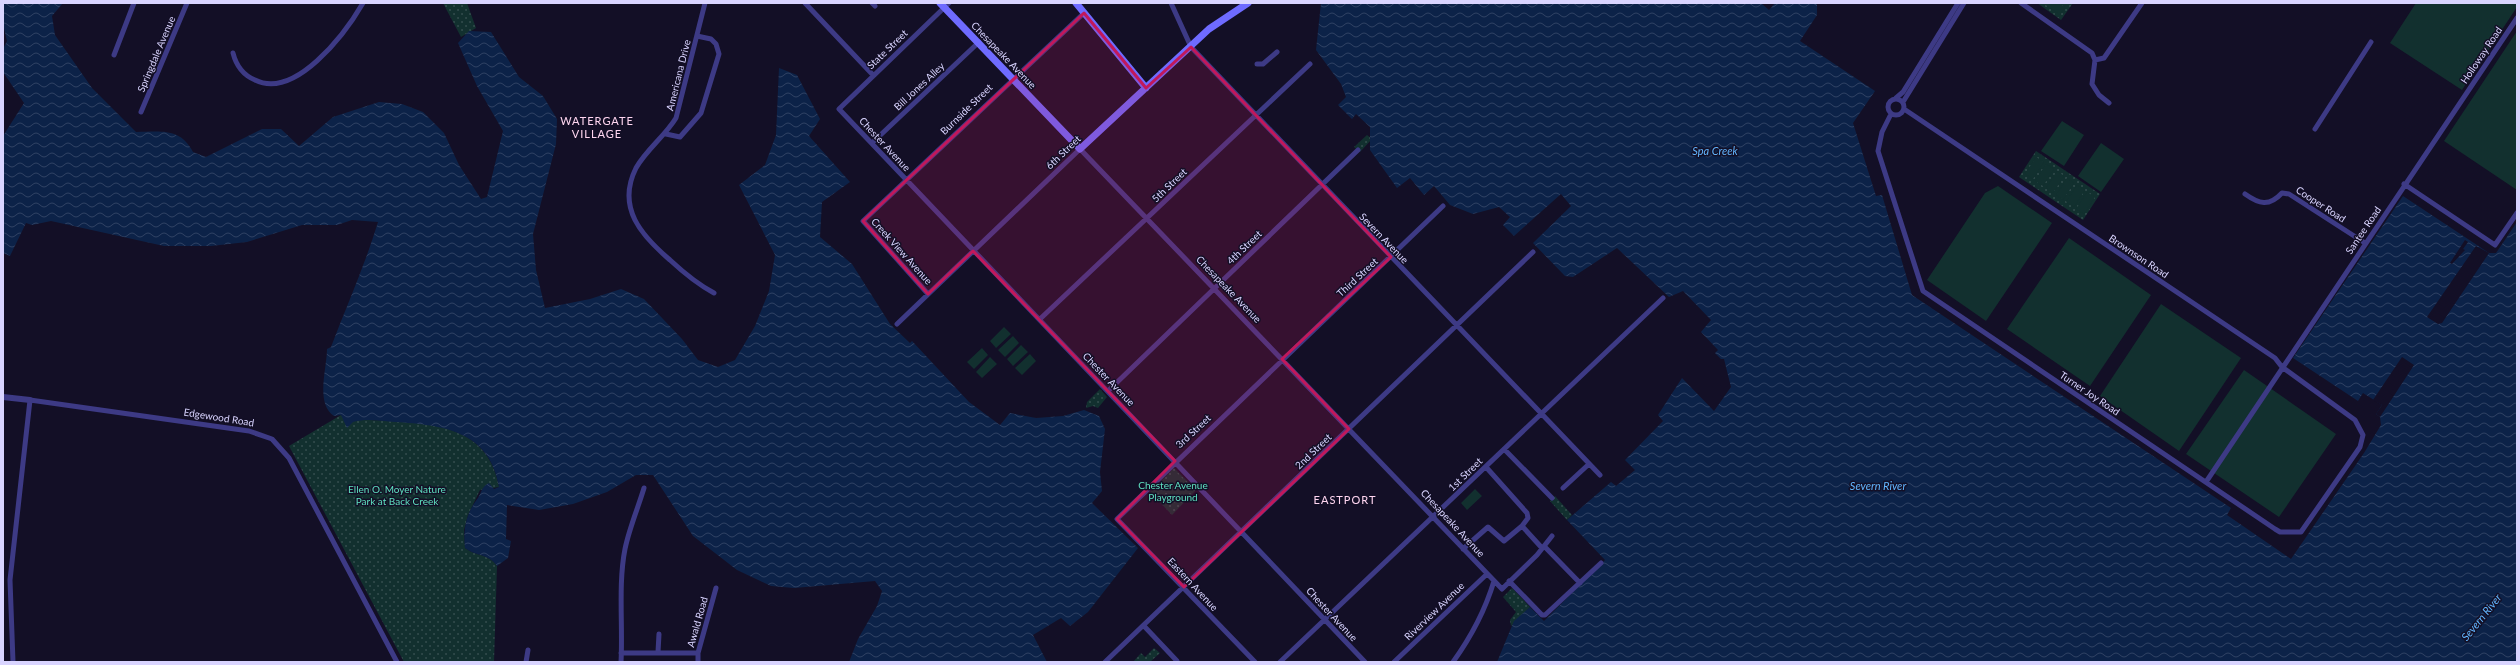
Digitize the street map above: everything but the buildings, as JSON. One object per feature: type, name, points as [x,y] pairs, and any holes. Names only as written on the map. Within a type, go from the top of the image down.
[{"type":"main road","points":[[1076,3],[1146,88]]},
{"type":"main road","name":"6th Street","points":[[1080,149],[1209,29],[1248,3]]},
{"type":"main road","name":"Chesapeake Avenue","points":[[944,4],[1080,149]]},
{"type":"street","points":[[114,55],[134,3]]},
{"type":"street","name":"Springdale Avenue","points":[[142,112],[187,3]]},
{"type":"street","points":[[233,53],[236,63],[248,77],[267,84],[288,82],[306,71],[332,44],[363,3]]},
{"type":"street","name":"Americana Drive","points":[[705,3],[676,118],[666,134],[642,160],[633,178],[630,197],[634,219],[644,237],[693,281],[714,293]]},
{"type":"street","points":[[805,3],[873,75]]},
{"type":"street","name":"Severn Avenue","points":[[1171,3],[1191,47],[1255,116],[1600,475]]},
{"type":"street","points":[[1958,3],[1903,92],[1888,104],[1887,109],[1891,114],[1899,114],[1904,108],[1903,102],[1964,3]]},
{"type":"street","points":[[2095,60],[2104,58],[2142,3]]},
{"type":"street","name":"State Street","points":[[839,109],[944,4]]},
{"type":"street","points":[[2024,4],[2086,48],[2094,56],[2095,60],[2092,84],[2099,95],[2109,103]]},
{"type":"street","name":"Burnside Street","points":[[863,221],[1012,78],[1084,13]]},
{"type":"street","name":"Holloway Road","points":[[2460,102],[2517,18]]},
{"type":"street","points":[[666,134],[680,137],[702,113],[719,54],[716,44],[711,39],[697,36]]},
{"type":"street","name":"Bill Jones Alley","points":[[872,143],[979,42]]},
{"type":"street","points":[[2315,129],[2371,42]]},
{"type":"street","points":[[1257,64],[1263,64],[1277,52]]},
{"type":"street","name":"5th Street","points":[[1040,319],[1310,64]]},
{"type":"street","points":[[1896,98],[1903,102]]},
{"type":"street","name":"Santee Road","points":[[2206,482],[2460,102]]},
{"type":"street","name":"Brownson Road","points":[[1904,108],[2275,358],[2282,367],[2351,417],[2359,425]]},
{"type":"street","name":"Chester Avenue","points":[[839,109],[1365,662]]},
{"type":"street","name":"Turner Joy Road","points":[[1891,114],[1880,136],[1878,152],[1909,252],[1923,291],[2280,532],[2301,532],[2360,447],[2363,435],[2359,425]]},
{"type":"street","name":"Chesapeake Avenue","points":[[1080,149],[1148,218],[1487,574],[1502,589],[1509,581]]},
{"type":"street","name":"6th Street","points":[[897,324],[1080,149]]},
{"type":"street","name":"4th Street","points":[[1108,391],[1358,150]]},
{"type":"street","points":[[2404,184],[2495,245],[2517,213]]},
{"type":"street","name":"Cooper Road","points":[[2245,194],[2263,203],[2274,201],[2282,193],[2289,194],[2365,243]]},
{"type":"street","name":"Third Street","points":[[1282,359],[1443,206]]},
{"type":"street","name":"Creek View Avenue","points":[[863,221],[928,294]]},
{"type":"street","name":"2nd Street","points":[[1105,662],[1349,430],[1533,252]]},
{"type":"street","name":"1st Street","points":[[1280,662],[1434,517],[1662,298]]},
{"type":"street","name":"3rd Street","points":[[1117,519],[1175,461],[1282,359]]},
{"type":"street","name":"Edgewood Road","points":[[3,397],[249,431],[272,439],[289,458],[397,662]]},
{"type":"street","points":[[13,662],[10,580],[30,400]]},
{"type":"street","points":[[1504,449],[1552,498]]},
{"type":"street","points":[[1564,488],[1589,464]]},
{"type":"street","points":[[1464,549],[1488,527],[1504,541],[1522,526],[1528,518],[1527,513],[1486,467]]},
{"type":"street","points":[[621,662],[623,623],[620,600],[626,545],[644,488]]},
{"type":"street","name":"Eastern Avenue","points":[[1117,519],[1255,662]]},
{"type":"street","points":[[1522,526],[1580,583]]},
{"type":"street","points":[[1552,536],[1509,581],[1542,615],[1549,613],[1602,563]]},
{"type":"street","name":"Riverview Avenue","points":[[1394,662],[1487,574]]},
{"type":"street","points":[[1453,662],[1468,641],[1481,616],[1494,581]]},
{"type":"street","name":"Awald Road","points":[[698,662],[698,653],[716,588]]},
{"type":"street","points":[[1144,626],[1177,661]]},
{"type":"street","points":[[658,652],[659,634]]},
{"type":"street","points":[[526,662],[528,650]]},
{"type":"street","points":[[622,652],[698,653]]},
{"type":"highlighted area","points":[[1084,13],[1146,88],[1191,47],[1391,257],[1282,359],[1349,429],[1184,587],[1117,519],[1175,461],[973,251],[928,294],[863,221]]},
{"type":"green space","points":[[443,3],[467,3],[476,28],[461,37]]},
{"type":"green space","points":[[2037,3],[2073,3],[2061,20]]},
{"type":"green space","points":[[2043,3],[2059,3],[2065,7],[2060,15]]},
{"type":"green space","points":[[2416,3],[2517,3],[2517,7],[2462,90],[2390,43]]},
{"type":"green space","points":[[2517,31],[2517,190],[2444,141]]},
{"type":"green space","points":[[2062,121],[2084,135],[2064,166],[2041,151]]},
{"type":"green space","points":[[1367,135],[1372,139],[1360,152],[1354,147]]},
{"type":"green space","points":[[2101,143],[2124,159],[2101,192],[2078,176]]},
{"type":"green space","points":[[2036,151],[2100,194],[2083,220],[2019,177]]},
{"type":"green space","points":[[2036,157],[2044,162],[2033,179],[2025,174]]},
{"type":"green space","points":[[2046,164],[2054,169],[2043,186],[2035,181]]},
{"type":"green space","points":[[2057,171],[2064,176],[2053,193],[2046,188]]},
{"type":"green space","points":[[2067,178],[2074,183],[2063,200],[2056,195]]},
{"type":"green space","points":[[2077,185],[2085,190],[2074,207],[2066,202]]},
{"type":"green space","points":[[1998,186],[2052,223],[1986,321],[1927,280],[1985,193]]},
{"type":"green space","points":[[2087,192],[2095,197],[2084,214],[2076,209]]},
{"type":"green space","points":[[2069,238],[2151,295],[2090,386],[2007,329]]},
{"type":"green space","points":[[2161,304],[2241,358],[2179,451],[2100,396]]},
{"type":"green space","points":[[1004,327],[1011,334],[996,348],[990,341]]},
{"type":"green space","points":[[1013,336],[1019,343],[1005,357],[998,350]]},
{"type":"green space","points":[[1021,345],[1028,352],[1013,366],[1007,359]]},
{"type":"green space","points":[[982,348],[988,355],[974,369],[967,362]]},
{"type":"green space","points":[[1030,354],[1036,361],[1022,375],[1015,368]]},
{"type":"green space","points":[[990,357],[997,364],[982,378],[976,372]]},
{"type":"green space","points":[[2244,370],[2336,434],[2279,517],[2186,454]]},
{"type":"green space","points":[[1100,389],[1107,397],[1098,408],[1093,406],[1086,408],[1087,402]]},
{"type":"green space","name":"Ellen O. Moyer Nature Park at Back Creek","points":[[341,415],[352,420],[410,422],[450,430],[467,437],[482,449],[492,465],[499,487],[480,490],[468,515],[464,530],[465,548],[490,559],[497,566],[494,662],[404,662],[289,446]]},
{"type":"green space","name":"Chester Avenue Playground","points":[[1174,468],[1196,490],[1172,515],[1150,492]]},
{"type":"green space","points":[[1175,471],[1192,488],[1179,501],[1162,484]]},
{"type":"green space","points":[[1475,489],[1482,496],[1467,510],[1461,503]]},
{"type":"green space","points":[[1555,496],[1572,515],[1567,520],[1550,501]]},
{"type":"green space","points":[[1512,588],[1530,607],[1511,626],[1510,620],[1516,612],[1503,597]]},
{"type":"green space","points":[[1154,648],[1160,653],[1150,662],[1133,662],[1141,653],[1145,657]]},
{"type":"water","points":[[3,3],[63,3],[52,16],[55,35],[92,88],[136,132],[161,132],[176,135],[188,144],[193,152],[206,157],[262,129],[281,129],[299,146],[333,117],[379,102],[402,104],[423,112],[444,133],[459,165],[481,199],[487,197],[503,131],[477,86],[458,43],[469,31],[491,32],[519,77],[543,96],[557,119],[556,144],[533,234],[536,270],[545,308],[590,299],[621,289],[644,299],[682,339],[698,360],[718,367],[735,360],[755,326],[769,291],[775,255],[739,185],[765,165],[776,135],[779,68],[797,75],[820,119],[809,136],[850,182],[822,202],[820,237],[852,264],[890,324],[910,343],[912,341],[969,402],[1000,425],[1010,413],[1036,418],[1063,416],[1084,410],[1099,416],[1105,429],[1100,472],[1102,491],[1092,503],[1138,548],[1088,612],[1070,626],[1061,618],[1033,635],[1047,662],[849,662],[858,639],[877,606],[882,591],[875,581],[794,588],[771,586],[737,570],[693,536],[653,475],[636,475],[607,492],[573,504],[539,510],[507,505],[506,539],[511,541],[508,558],[497,566],[490,559],[465,548],[464,534],[466,522],[471,509],[486,485],[489,483],[494,489],[499,487],[494,468],[486,454],[475,443],[462,435],[447,429],[413,423],[364,420],[353,422],[347,428],[341,415],[334,416],[328,410],[325,403],[323,385],[327,349],[331,347],[362,269],[378,222],[352,220],[337,225],[302,225],[247,242],[211,246],[164,246],[51,221],[32,225],[26,223],[10,256],[3,253],[3,136],[24,103],[3,72],[3,49],[7,41],[3,24]]},
{"type":"water","name":"Severn River","points":[[1321,3],[1761,3],[1769,10],[1775,3],[1817,3],[1817,15],[1800,41],[1875,91],[1853,123],[1876,196],[1882,195],[1912,295],[2231,508],[2227,515],[2291,559],[2364,453],[2381,425],[2380,417],[2376,414],[2382,405],[2363,393],[2358,401],[2293,358],[2403,196],[2489,253],[2496,253],[2517,222],[2517,662],[1497,662],[1514,621],[1530,607],[1544,621],[1605,560],[1567,520],[1611,482],[1616,486],[1635,470],[1625,460],[1663,421],[1658,415],[1682,378],[1714,411],[1731,387],[1724,359],[1721,359],[1715,353],[1718,350],[1701,332],[1711,320],[1683,291],[1669,297],[1617,248],[1573,277],[1565,276],[1533,243],[1571,206],[1561,194],[1514,236],[1503,225],[1510,217],[1499,207],[1473,214],[1450,205],[1434,186],[1424,195],[1410,178],[1397,188],[1370,150],[1370,127],[1356,114],[1352,119],[1338,105],[1346,97],[1341,84],[1316,50]]},
{"type":"pier","points":[[2465,240],[2468,242],[2463,249],[2465,250],[2452,264],[2450,263]]},
{"type":"pier","points":[[2476,246],[2489,253],[2442,323],[2438,324],[2427,317]]},
{"type":"pier","points":[[2402,357],[2414,365],[2380,417],[2376,414],[2382,405],[2373,400]]},
{"type":"district","name":"WATERGATE VILLAGE","points":[[597,126]]},
{"type":"district","name":"EASTPORT","points":[[1345,499]]},
{"type":"water label","name":"Spa Creek","points":[[1715,150]]}]
